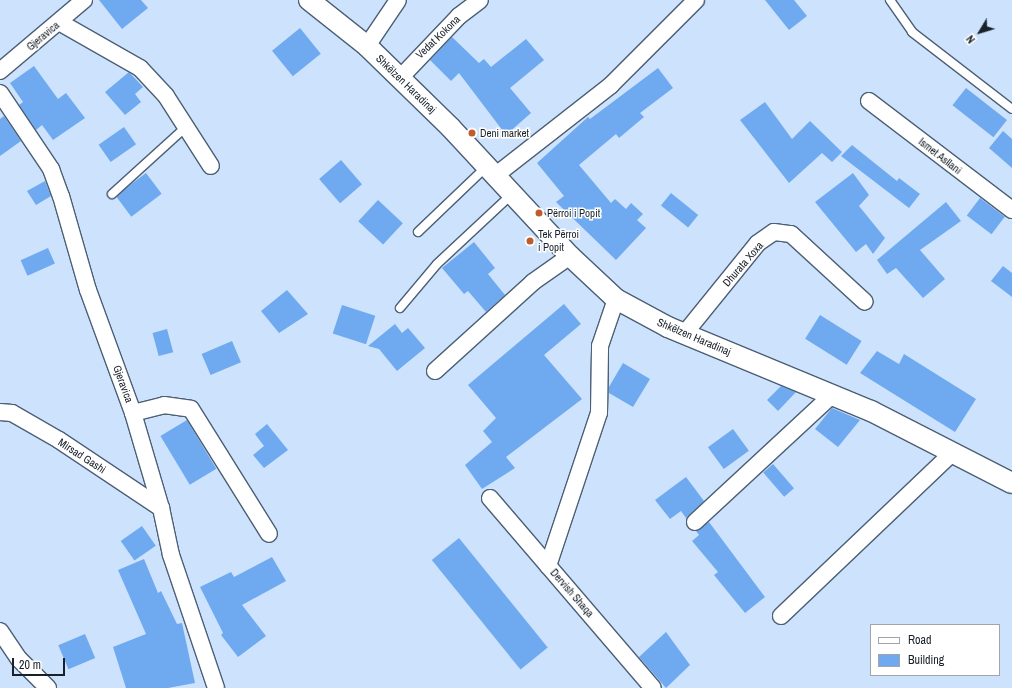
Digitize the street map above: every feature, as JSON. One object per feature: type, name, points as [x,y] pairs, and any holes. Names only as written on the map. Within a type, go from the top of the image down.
[{"type":"street","name":"Gjeravica","points":[[0,71],[60,22],[84,0]]},
{"type":"street","name":"Shkëlzen Haradinaj","points":[[309,0],[368,46],[492,170],[512,194],[570,256],[616,299],[685,333],[832,395],[1012,483]]},
{"type":"street","points":[[368,46],[398,0]]},
{"type":"street","name":"Vedat Kokona","points":[[400,78],[454,21],[480,0]]},
{"type":"street","points":[[492,170],[611,85],[696,0]]},
{"type":"street","points":[[60,22],[140,68],[166,96],[212,166]]},
{"type":"street","name":"Gjeravica","points":[[0,93],[51,169],[88,290],[133,413],[161,508],[171,555],[216,688]]},
{"type":"street","name":"Ismet Asllani","points":[[868,101],[1012,210]]},
{"type":"street","name":"Dhurata Xoxa","points":[[685,333],[758,243],[774,232],[791,234],[865,302]]},
{"type":"street","points":[[435,371],[532,282],[570,256]]},
{"type":"street","points":[[548,566],[599,413],[600,346],[616,299]]},
{"type":"street","points":[[695,522],[832,395]]},
{"type":"street","points":[[133,413],[164,405],[191,409],[269,534]]},
{"type":"street","name":"Mirsad Gashi","points":[[0,412],[12,413],[59,440],[161,508]]},
{"type":"street","points":[[781,616],[952,453]]},
{"type":"street","name":"Dervish Shaqa","points":[[490,498],[653,688]]},
{"type":"street","points":[[0,631],[19,658],[48,688]]},
{"type":"lane","points":[[890,0],[912,32],[1012,109]]},
{"type":"lane","points":[[112,194],[186,127]]},
{"type":"lane","points":[[418,232],[492,170]]},
{"type":"lane","points":[[400,308],[437,264],[512,194]]},
{"type":"building","points":[[99,0],[141,0],[148,8],[122,29]]},
{"type":"building","points":[[765,0],[794,0],[807,16],[789,30]]},
{"type":"building","points":[[300,28],[321,54],[293,76],[272,51]]},
{"type":"building","points":[[452,37],[479,63],[484,59],[491,67],[526,39],[544,60],[510,88],[531,113],[506,135],[459,73],[451,81],[430,60]]},
{"type":"building","points":[[34,66],[58,99],[66,93],[85,118],[53,140],[42,125],[36,130],[19,105],[23,102],[10,83]]},
{"type":"building","points":[[658,68],[673,88],[640,113],[644,117],[619,138],[616,134],[579,165],[611,203],[615,199],[626,209],[631,203],[643,214],[637,220],[646,228],[616,260],[556,202],[564,196],[537,163],[588,117],[590,119]]},
{"type":"building","points":[[129,72],[143,87],[135,94],[141,102],[125,115],[105,92]]},
{"type":"building","points":[[966,88],[1007,120],[993,137],[952,105]]},
{"type":"building","points":[[765,102],[792,139],[810,121],[842,152],[832,162],[822,153],[789,183],[740,120]]},
{"type":"building","points":[[4,116],[21,141],[0,156],[0,119]]},
{"type":"building","points":[[124,127],[136,144],[111,162],[99,145]]},
{"type":"building","points":[[1003,131],[1012,139],[1012,168],[989,148]]},
{"type":"building","points":[[852,145],[897,181],[899,178],[920,194],[909,208],[841,156]]},
{"type":"building","points":[[341,160],[362,184],[340,203],[319,179]]},
{"type":"building","points":[[146,173],[162,194],[131,217],[116,196]]},
{"type":"building","points":[[853,173],[869,195],[859,206],[885,238],[873,254],[866,244],[856,252],[815,202]]},
{"type":"building","points":[[45,181],[51,196],[36,205],[27,191]]},
{"type":"building","points":[[671,193],[698,215],[688,227],[661,205]]},
{"type":"building","points":[[980,198],[1005,217],[992,234],[967,216]]},
{"type":"building","points":[[378,200],[403,223],[383,244],[358,221]]},
{"type":"building","points":[[946,202],[961,221],[920,250],[945,279],[923,298],[896,268],[887,274],[877,260]]},
{"type":"building","points":[[474,242],[495,268],[488,274],[505,295],[486,312],[468,291],[464,294],[442,268]]},
{"type":"building","points":[[48,248],[55,264],[28,276],[21,260]]},
{"type":"building","points":[[1003,266],[1012,273],[1012,297],[991,281]]},
{"type":"building","points":[[287,290],[308,314],[279,333],[261,311]]},
{"type":"building","points":[[564,304],[581,324],[544,355],[582,399],[506,457],[515,468],[482,489],[465,465],[492,442],[483,431],[496,418],[468,385]]},
{"type":"building","points":[[342,305],[375,316],[366,344],[333,334]]},
{"type":"building","points":[[820,315],[862,341],[847,365],[805,339]]},
{"type":"building","points":[[395,324],[402,333],[408,328],[425,348],[397,371],[379,349],[368,346]]},
{"type":"building","points":[[167,329],[173,352],[159,356],[153,333]]},
{"type":"building","points":[[232,341],[241,362],[211,375],[202,354]]},
{"type":"building","points":[[877,351],[899,364],[904,354],[976,399],[955,432],[860,373]]},
{"type":"building","points":[[623,363],[650,379],[633,407],[609,393],[609,387]]},
{"type":"building","points":[[781,386],[796,392],[778,411],[767,400]]},
{"type":"building","points":[[832,408],[860,420],[838,447],[815,429]]},
{"type":"building","points":[[187,420],[216,469],[190,485],[160,436]]},
{"type":"building","points":[[267,424],[288,450],[264,468],[253,455],[264,446],[255,434]]},
{"type":"building","points":[[733,429],[749,451],[724,469],[708,447]]},
{"type":"building","points":[[773,464],[794,488],[784,497],[763,473]]},
{"type":"building","points":[[686,477],[704,501],[686,518],[681,511],[670,519],[655,500]]},
{"type":"building","points":[[709,522],[765,597],[745,613],[714,575],[718,572],[692,541],[699,535],[696,531]]},
{"type":"building","points":[[142,526],[156,546],[134,561],[121,541]]},
{"type":"building","points":[[459,538],[548,648],[521,670],[432,560]]},
{"type":"building","points":[[272,557],[286,581],[242,605],[266,636],[238,657],[221,635],[223,633],[200,587],[231,572],[234,577]]},
{"type":"building","points":[[144,559],[158,593],[161,591],[177,624],[182,623],[195,683],[168,688],[126,688],[113,647],[146,634],[118,570]]},
{"type":"building","points":[[666,632],[690,665],[666,688],[639,657]]},
{"type":"building","points":[[85,634],[95,658],[68,669],[58,645]]},
{"type":"place","name":"Deni market","points":[[472,133]]},
{"type":"place","name":"Përroi i Popit","points":[[539,213]]},
{"type":"place","name":"Tek Përroi i Popit","points":[[530,241]]}]
